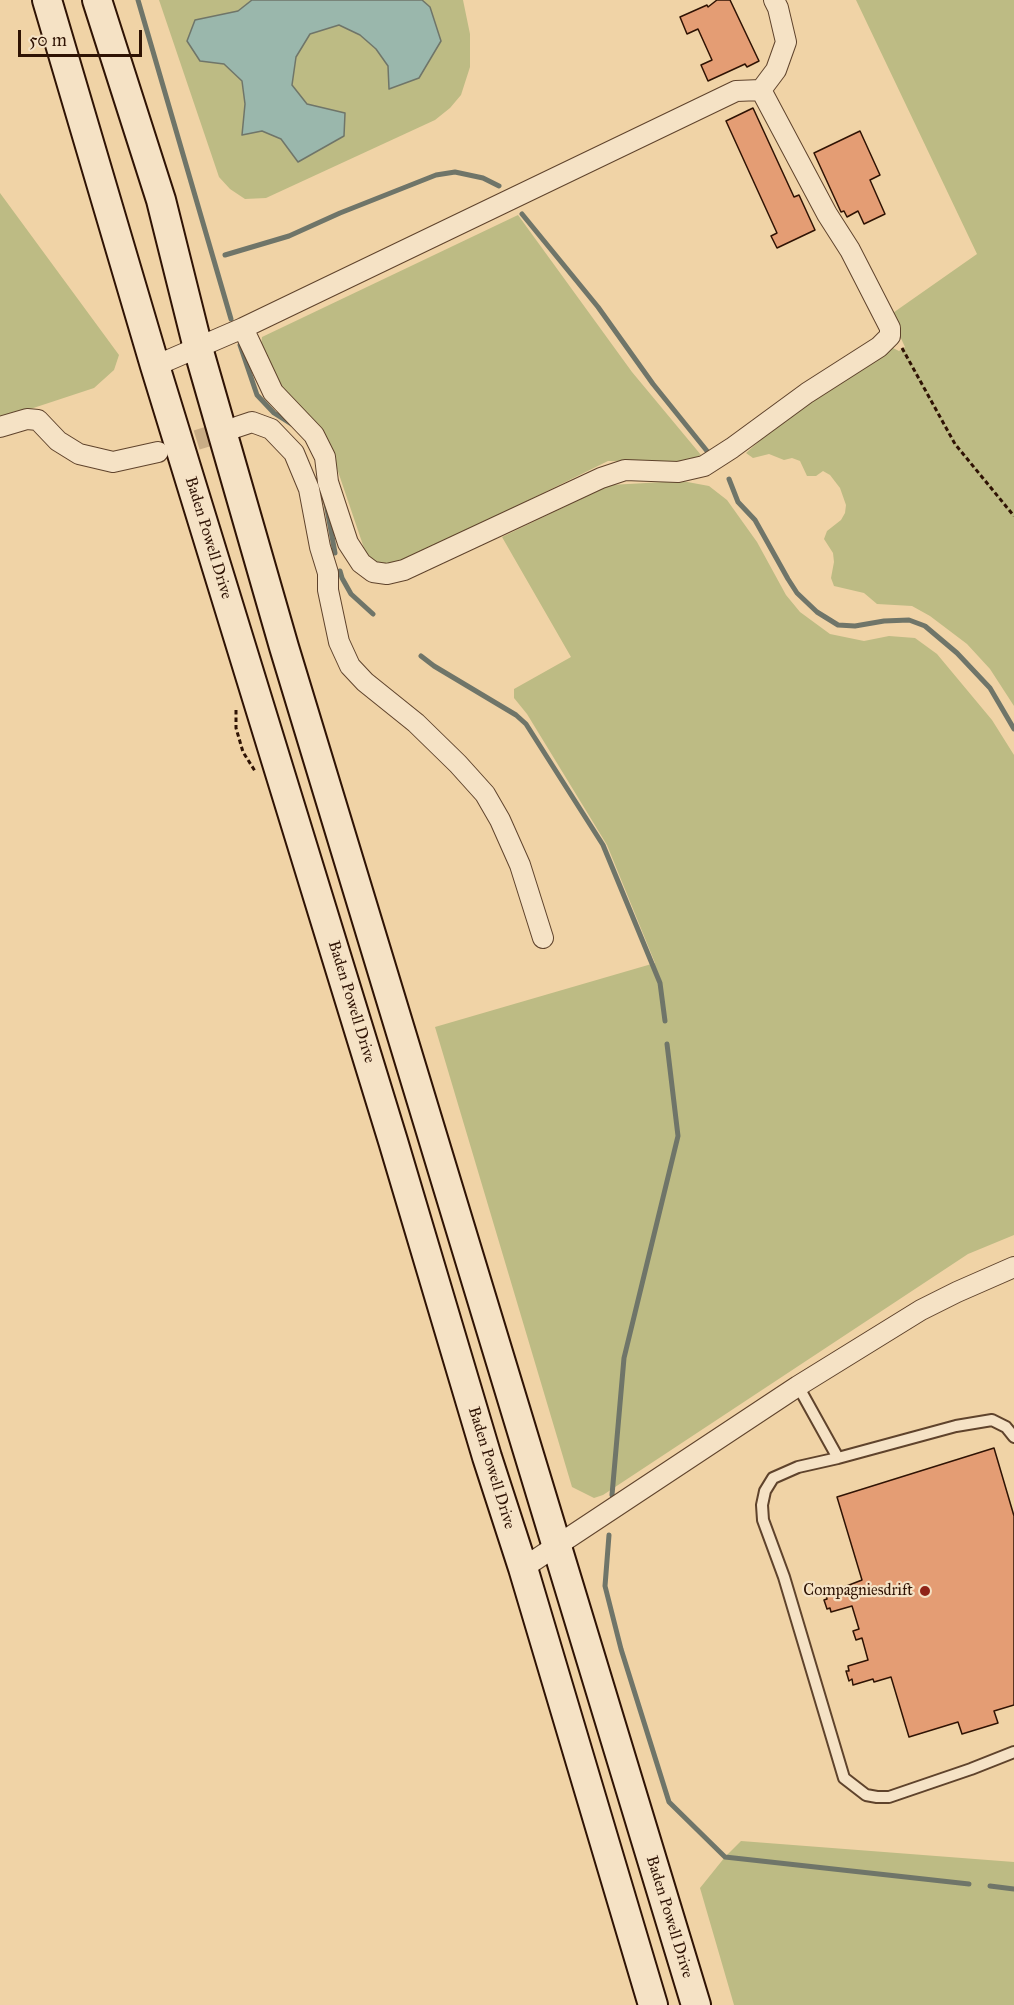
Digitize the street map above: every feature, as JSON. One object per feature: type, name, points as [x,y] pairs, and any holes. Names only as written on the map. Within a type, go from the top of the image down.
[{"type":"main road","name":"Baden Powell Drive","points":[[47,0],[487,1457],[523,1568],[653,2005]]},
{"type":"main road","name":"Baden Powell Drive","points":[[97,0],[161,200],[198,348],[284,647],[696,2005]]},
{"type":"street","points":[[761,90],[776,70],[786,42],[774,0]]},
{"type":"street","points":[[156,366],[243,328],[736,91],[761,90]]},
{"type":"street","points":[[243,328],[273,392],[314,435],[325,457],[328,482],[348,543],[361,563],[373,572],[387,574],[404,570],[601,477],[625,470],[678,472],[704,466],[807,393],[879,347],[890,336],[890,327],[850,249],[827,214],[761,90]]},
{"type":"street","points":[[0,427],[27,419],[38,420],[58,441],[80,454],[113,462],[158,452]]},
{"type":"street","points":[[237,427],[252,423],[271,429],[294,453],[309,489],[322,555],[328,573],[328,590],[339,642],[350,666],[365,682],[416,723],[485,794],[500,820],[520,865],[543,938]]},
{"type":"street","points":[[322,555],[343,564],[361,563]]},
{"type":"street","points":[[523,1568],[798,1386],[921,1310],[1014,1267]]},
{"type":"lane","points":[[798,1386],[838,1458]]},
{"type":"lane","points":[[1014,1437],[1006,1427],[992,1420],[956,1426],[798,1467],[773,1478],[765,1491],[762,1504],[763,1520],[784,1577],[844,1778],[866,1795],[889,1797],[1014,1752]]},
{"type":"path","points":[[890,336],[903,350],[955,444],[1014,516]]},
{"type":"shaded area","points":[[159,0],[252,0],[238,11],[195,20],[200,61],[224,64],[242,81],[245,104],[242,135],[262,131],[281,139],[298,162],[344,136],[345,113],[307,104],[292,85],[296,57],[310,34],[339,25],[360,35],[376,49],[388,66],[389,89],[430,7],[422,0],[463,0],[470,34],[470,67],[461,95],[435,120],[266,198],[245,199],[230,189],[219,177]]},
{"type":"shaded area","points":[[252,0],[422,0],[430,7],[441,41],[419,78],[389,89],[388,66],[376,49],[360,35],[339,25],[310,34],[296,57],[292,85],[307,104],[345,113],[344,136],[298,162],[281,139],[262,131],[242,135],[245,104],[242,81],[224,64],[200,61],[187,41],[195,20],[238,11]]},
{"type":"shaded area","points":[[856,0],[1014,0],[1014,706],[990,669],[967,644],[930,616],[912,606],[877,604],[864,593],[834,586],[831,578],[833,553],[824,539],[827,531],[841,520],[846,505],[840,488],[830,475],[823,471],[816,476],[807,476],[800,461],[792,458],[784,460],[769,454],[753,458],[746,453],[797,407],[882,350],[893,348],[899,351],[905,347],[890,315],[977,254]]},
{"type":"shaded area","points":[[0,193],[119,355],[114,370],[94,388],[0,419]]},
{"type":"shaded area","points":[[518,215],[632,372],[701,455],[690,460],[670,462],[608,461],[395,566],[384,567],[371,562],[366,554],[327,439],[278,383],[261,346],[262,337]]},
{"type":"shaded area","points":[[682,481],[709,486],[727,500],[757,542],[786,595],[800,612],[830,634],[864,641],[889,636],[915,638],[937,654],[992,720],[1014,755],[1014,1235],[968,1254],[603,1495],[594,1498],[572,1487],[435,1027],[655,963],[607,845],[527,714],[514,698],[514,689],[571,657],[502,537],[610,485]]},
{"type":"shaded area","points":[[741,1841],[1014,1862],[1014,2005],[734,2005],[700,1888]]},
{"type":"building","points":[[717,0],[730,0],[759,61],[747,67],[745,64],[708,81],[701,65],[712,60],[698,29],[687,34],[680,17],[707,5],[708,7]]},
{"type":"building","points":[[753,108],[794,197],[799,195],[815,230],[777,248],[771,236],[777,233],[726,121]]},
{"type":"building","points":[[860,131],[880,175],[870,180],[885,214],[864,224],[858,211],[847,217],[844,211],[841,212],[814,153]]},
{"type":"building","name":"Compagniesdrift","points":[[994,1448],[1014,1516],[1014,1705],[994,1711],[998,1723],[962,1734],[958,1722],[909,1737],[891,1677],[853,1685],[852,1679],[849,1681],[846,1671],[849,1671],[848,1666],[868,1660],[862,1638],[856,1640],[853,1631],[859,1629],[852,1606],[831,1612],[830,1608],[827,1609],[824,1600],[827,1599],[826,1594],[862,1580],[837,1497]]},
{"type":"waterway","points":[[138,0],[231,319]]},
{"type":"waterway","points":[[225,255],[289,236],[436,175],[455,172],[483,178],[499,186]]},
{"type":"waterway","points":[[522,214],[598,307],[653,384],[707,451]]},
{"type":"waterway","points":[[240,345],[257,395],[274,413],[293,425]]},
{"type":"waterway","points":[[729,479],[738,502],[755,520],[797,593],[817,612],[838,625],[855,626],[909,620],[925,626],[957,653],[990,688],[1014,729]]},
{"type":"waterway","points":[[326,503],[335,553]]},
{"type":"waterway","points":[[340,571],[351,594],[373,614]]},
{"type":"waterway","points":[[421,656],[516,715],[526,724],[603,845],[660,983],[665,1021]]},
{"type":"waterway","points":[[612,1495],[624,1358],[678,1136],[667,1044]]},
{"type":"waterway","points":[[609,1535],[605,1586],[621,1649],[669,1802],[725,1857],[969,1884]]},
{"type":"waterway","points":[[990,1886],[1014,1889]]},
{"type":"tunnel","points":[[168,449],[232,429]]},
{"type":"place","name":"Compagniesdrift","points":[[925,1591]]}]
